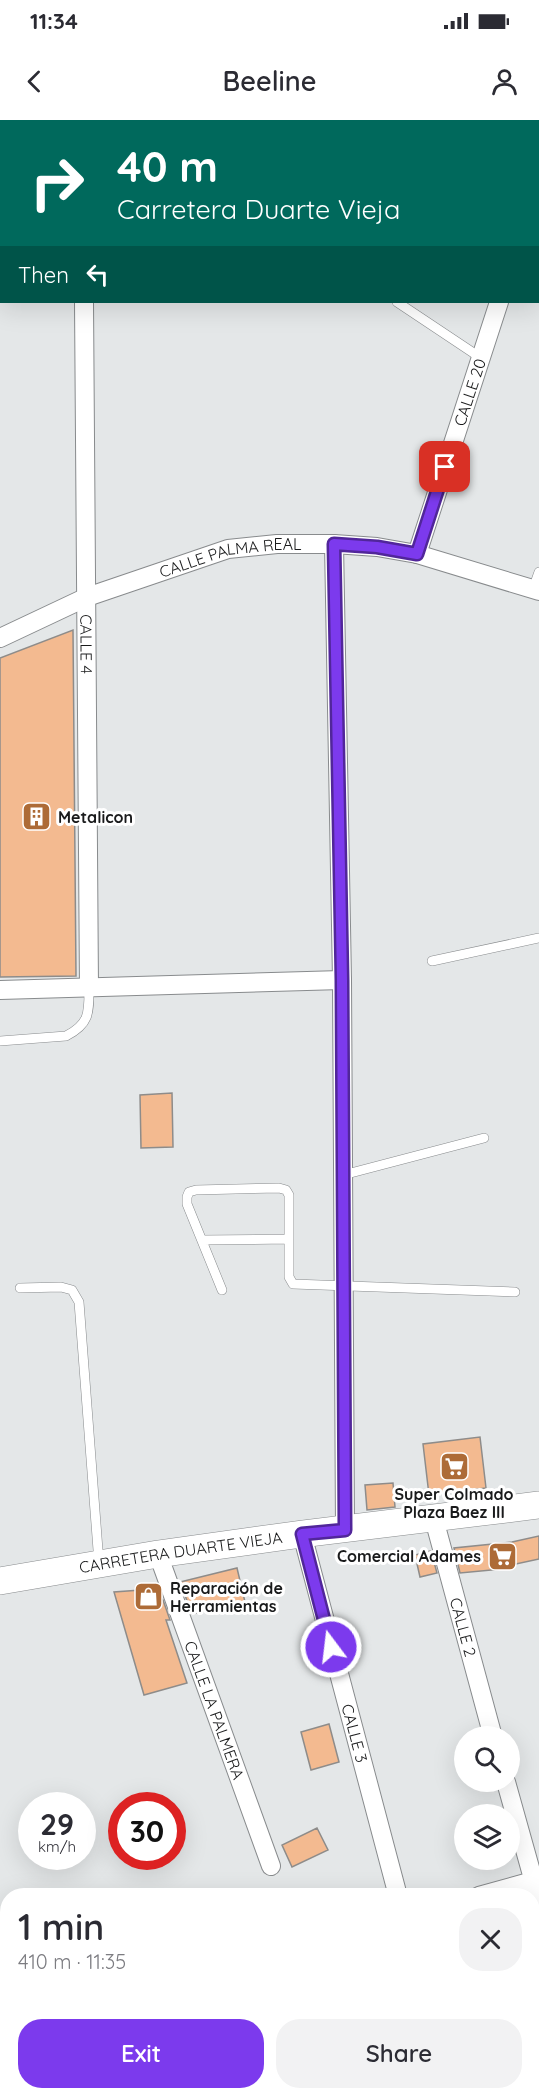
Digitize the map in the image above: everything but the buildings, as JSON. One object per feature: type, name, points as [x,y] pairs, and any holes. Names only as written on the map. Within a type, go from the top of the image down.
[{"type":"main road","name":"CARRETERA DUARTE VIEJA","points":[[0,1581],[158,1554],[539,1505]]},
{"type":"street","name":"CALLE 4","points":[[84,303],[88,988]]},
{"type":"street","name":"CALLE 20","points":[[417,554],[499,303]]},
{"type":"street","name":"CALLE PALMA REAL","points":[[0,638],[87,597],[228,549],[277,544],[377,547],[417,554],[536,590]]},
{"type":"street","points":[[334,544],[342,980],[345,1530]]},
{"type":"street","points":[[0,990],[342,980]]},
{"type":"street","name":"CALLE 2","points":[[434,1519],[491,1726]]},
{"type":"street","name":"CALLE 3","points":[[302,1534],[396,1888]]},
{"type":"street","name":"CALLE LA PALMERA","points":[[158,1554],[271,1866]]},
{"type":"street","points":[[509,1792],[535,1888]]},
{"type":"street","points":[[508,1888],[533,1881]]},
{"type":"lane","points":[[398,303],[481,358]]},
{"type":"lane","points":[[536,590],[539,572]]},
{"type":"lane","points":[[432,961],[539,938]]},
{"type":"lane","points":[[0,1041],[66,1036],[72,1033],[85,1021],[88,1014],[88,988]]},
{"type":"lane","points":[[343,1175],[484,1138]]},
{"type":"lane","points":[[222,1290],[187,1204],[189,1192],[279,1188],[286,1190],[289,1195],[289,1277],[293,1284],[516,1292]]},
{"type":"lane","points":[[202,1240],[289,1239]]},
{"type":"lane","points":[[20,1288],[61,1287],[72,1290],[78,1302],[99,1564]]},
{"type":"place","name":"Metalicon","points":[[37,817]]},
{"type":"place","name":"Super Colmado Plaza Baez III","points":[[454,1466]]},
{"type":"place","name":"Comercial Adames","points":[[502,1556]]},
{"type":"place","name":"Reparación de Herramientas","points":[[149,1597]]},
{"type":"route","points":[[331,1647],[302,1534],[345,1530],[342,980],[334,544],[377,547],[417,554],[445,467]]}]
